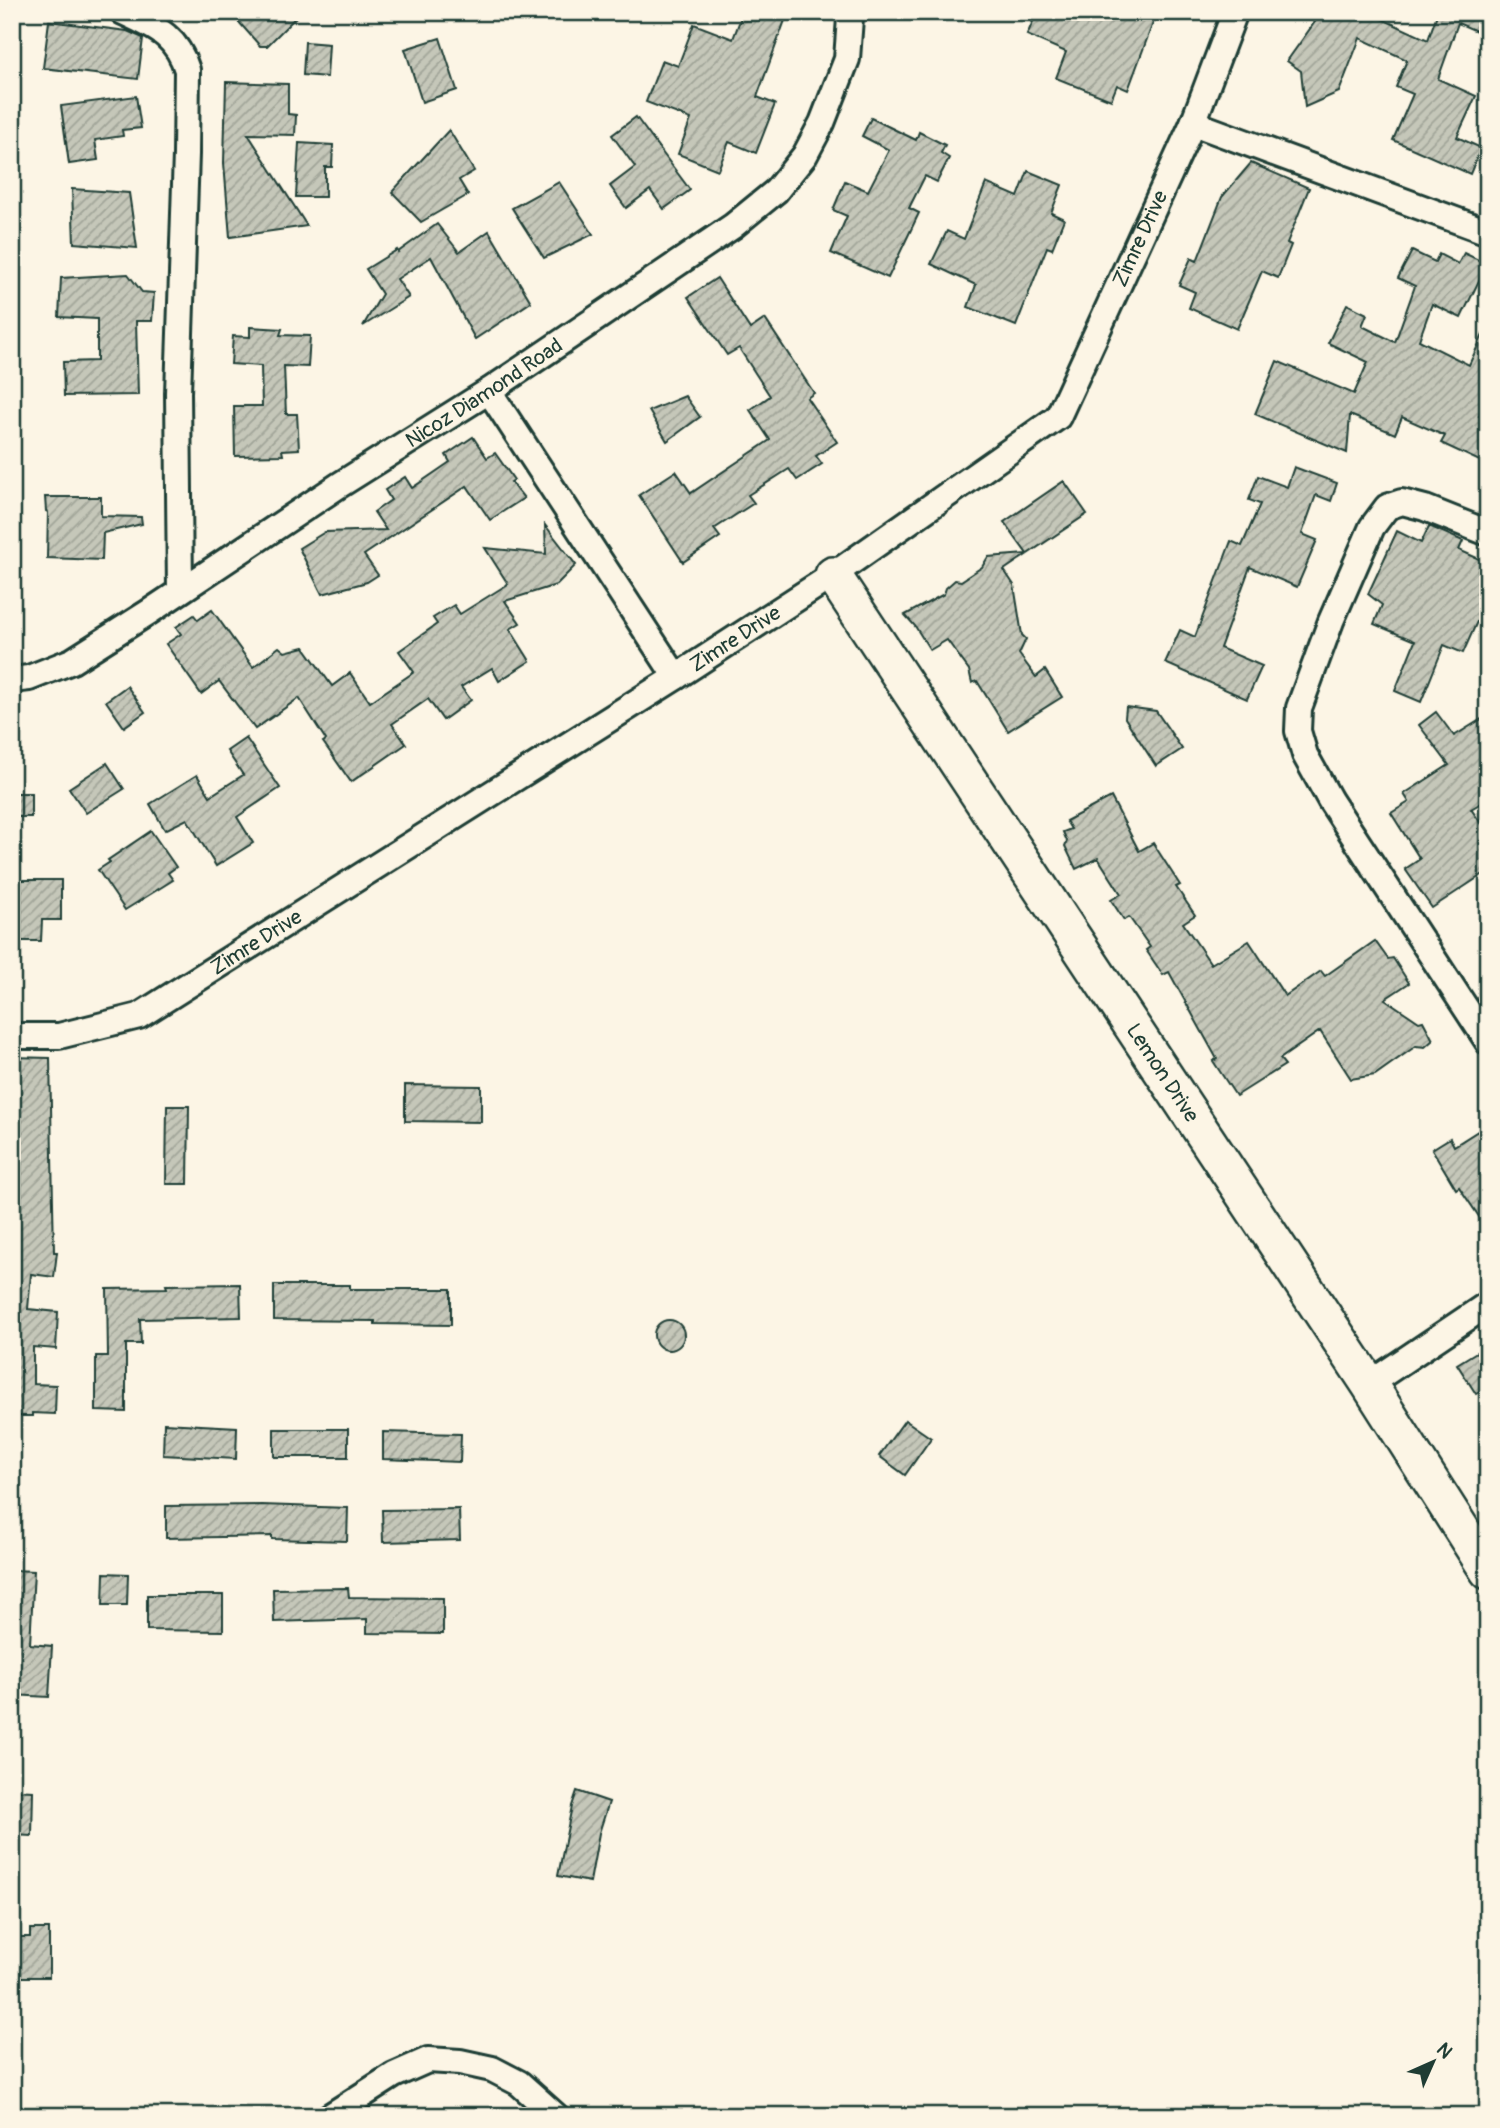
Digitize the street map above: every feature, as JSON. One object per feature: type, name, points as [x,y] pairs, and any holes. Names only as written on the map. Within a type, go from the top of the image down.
[{"type":"street","points":[[123,12],[163,32],[175,43],[187,70],[178,393],[180,590]]},
{"type":"street","name":"Nicoz Diamond Road","points":[[12,680],[29,678],[72,661],[338,486],[489,391],[733,226],[776,191],[805,155],[822,123],[847,59],[849,12]]},
{"type":"street","name":"Zimre Drive","points":[[12,1036],[59,1037],[139,1016],[833,575],[1059,417],[1193,122],[1235,12]]},
{"type":"street","points":[[1193,122],[1488,232]]},
{"type":"street","points":[[489,391],[676,677]]},
{"type":"street","points":[[1488,533],[1425,508],[1402,502],[1387,507],[1372,527],[1331,621],[1299,708],[1298,731],[1305,755],[1330,800],[1488,1042]]},
{"type":"street","name":"Lemon Drive","points":[[833,575],[1368,1384],[1488,1571]]},
{"type":"street","points":[[1368,1384],[1488,1304]]},
{"type":"street","points":[[330,2116],[394,2075],[428,2060],[460,2062],[492,2069],[519,2083],[556,2116]]},
{"type":"building","points":[[230,12],[301,12],[267,46],[260,46]]},
{"type":"building","points":[[743,12],[788,12],[757,97],[775,104],[756,153],[729,142],[718,170],[678,154],[691,119],[646,102],[662,60],[678,66],[694,24],[733,39]]},
{"type":"building","points":[[1037,12],[1157,12],[1128,90],[1117,85],[1111,100],[1056,78],[1066,52],[1027,35]]},
{"type":"building","points":[[1322,12],[1367,12],[1428,40],[1437,14],[1433,12],[1488,12],[1488,36],[1458,23],[1438,79],[1476,96],[1457,137],[1481,148],[1470,174],[1393,140],[1413,94],[1396,87],[1407,60],[1360,38],[1339,92],[1305,107],[1301,71],[1287,61]]},
{"type":"building","points":[[49,21],[127,31],[143,38],[138,79],[43,68]]},
{"type":"building","points":[[440,38],[457,90],[422,102],[405,49]]},
{"type":"building","points":[[305,42],[329,44],[327,77],[303,75]]},
{"type":"building","points":[[226,82],[288,84],[288,114],[296,115],[295,135],[248,134],[307,226],[230,237],[224,163]]},
{"type":"building","points":[[136,96],[141,128],[122,130],[123,136],[95,140],[98,160],[69,164],[61,106]]},
{"type":"building","points":[[636,117],[690,190],[664,209],[650,190],[626,208],[610,186],[635,167],[612,135]]},
{"type":"building","points":[[871,118],[916,140],[919,132],[945,145],[941,153],[949,158],[937,182],[925,176],[909,208],[919,213],[888,278],[831,253],[847,216],[833,210],[845,181],[868,191],[889,150],[862,136]]},
{"type":"building","points":[[449,130],[474,171],[459,180],[468,195],[421,222],[392,192]]},
{"type":"building","points":[[299,143],[333,145],[332,167],[325,167],[325,197],[296,197]]},
{"type":"building","points":[[1251,163],[1309,188],[1287,243],[1291,245],[1278,278],[1262,271],[1237,329],[1189,308],[1195,292],[1179,285],[1191,258],[1197,261],[1222,197]]},
{"type":"building","points":[[1028,171],[1062,185],[1051,213],[1064,219],[1052,249],[1047,247],[1016,326],[968,307],[976,285],[931,264],[947,231],[964,239],[986,183],[1018,197]]},
{"type":"building","points":[[559,182],[593,234],[544,258],[512,208]]},
{"type":"building","points":[[72,189],[129,193],[137,248],[74,243]]},
{"type":"building","points":[[437,224],[459,252],[489,231],[531,302],[475,339],[431,257],[397,279],[409,297],[363,326],[382,294],[366,269],[397,250],[398,252]]},
{"type":"building","points":[[1412,251],[1435,262],[1439,254],[1458,264],[1464,253],[1487,264],[1461,318],[1432,304],[1419,340],[1469,365],[1488,324],[1488,394],[1479,416],[1488,420],[1488,465],[1441,443],[1445,436],[1402,417],[1395,434],[1350,415],[1347,453],[1255,414],[1277,361],[1354,394],[1368,362],[1328,343],[1347,304],[1367,314],[1362,326],[1395,342],[1415,286],[1398,278]]},
{"type":"building","points":[[128,274],[142,292],[154,293],[152,321],[136,321],[138,395],[64,396],[63,362],[97,361],[97,319],[59,317],[61,278]]},
{"type":"building","points":[[717,278],[750,329],[765,319],[814,393],[807,398],[837,442],[816,456],[822,464],[797,480],[789,469],[748,495],[754,503],[714,529],[720,537],[683,562],[639,495],[676,471],[691,493],[770,440],[750,410],[770,396],[739,348],[727,355],[688,297]]},
{"type":"building","points":[[250,327],[282,329],[280,335],[310,336],[308,367],[284,366],[286,414],[297,414],[299,449],[282,450],[283,455],[235,456],[234,406],[262,406],[261,366],[231,364],[233,336],[250,337]]},
{"type":"building","points":[[685,396],[700,417],[667,441],[649,411]]},
{"type":"building","points":[[473,437],[487,458],[495,453],[514,480],[511,482],[524,498],[490,520],[467,486],[364,555],[378,575],[367,582],[322,594],[299,548],[325,532],[386,530],[374,512],[391,500],[385,490],[405,477],[412,488],[450,462],[446,455]]},
{"type":"building","points":[[1294,467],[1337,483],[1331,501],[1316,495],[1302,534],[1317,540],[1297,587],[1250,567],[1220,648],[1262,666],[1247,699],[1165,663],[1180,630],[1195,637],[1231,541],[1242,546],[1260,504],[1249,500],[1258,476],[1287,487]]},
{"type":"building","points":[[1064,481],[1087,514],[1004,570],[1014,585],[1022,635],[1026,639],[1019,654],[1036,677],[1045,670],[1062,697],[1008,731],[977,681],[972,683],[969,670],[947,640],[930,650],[905,615],[944,594],[946,588],[955,580],[961,581],[982,567],[988,557],[1027,554],[1004,522]]},
{"type":"building","points":[[45,497],[101,497],[101,516],[141,517],[142,524],[103,533],[102,560],[47,558],[48,512]]},
{"type":"building","points":[[545,525],[576,565],[556,585],[505,601],[520,623],[510,629],[530,661],[499,681],[492,668],[461,687],[471,700],[443,720],[428,699],[392,724],[406,744],[351,782],[323,742],[326,740],[299,698],[255,729],[219,681],[201,694],[166,644],[181,634],[176,627],[194,615],[198,620],[212,610],[253,667],[279,647],[285,652],[304,647],[332,686],[350,673],[370,702],[414,672],[399,651],[437,624],[433,618],[454,605],[460,614],[508,584],[485,548],[546,554]]},
{"type":"building","points":[[1429,526],[1463,541],[1459,550],[1488,563],[1488,597],[1463,653],[1444,645],[1421,702],[1395,691],[1415,641],[1374,624],[1382,605],[1368,594],[1397,531],[1421,543]]},
{"type":"building","points":[[127,686],[145,712],[124,727],[106,701]]},
{"type":"building","points":[[1126,707],[1156,711],[1182,749],[1156,766],[1125,718]]},
{"type":"building","points":[[1436,712],[1454,736],[1488,715],[1488,799],[1471,809],[1488,833],[1488,871],[1432,908],[1405,869],[1420,859],[1391,813],[1409,802],[1404,794],[1449,765],[1419,725]]},
{"type":"building","points":[[246,738],[280,788],[237,817],[253,843],[216,866],[187,819],[165,830],[150,804],[197,775],[210,796],[243,775],[227,751]]},
{"type":"building","points":[[107,763],[124,789],[86,813],[69,788]]},
{"type":"building","points":[[12,793],[31,793],[31,817],[12,817]]},
{"type":"building","points":[[1111,797],[1139,851],[1153,843],[1180,885],[1176,887],[1195,915],[1183,923],[1211,964],[1249,941],[1285,996],[1321,971],[1325,976],[1375,941],[1388,959],[1393,958],[1409,983],[1385,999],[1419,1022],[1423,1021],[1433,1040],[1425,1047],[1416,1046],[1375,1075],[1351,1079],[1320,1031],[1280,1059],[1285,1065],[1236,1096],[1213,1061],[1217,1059],[1169,972],[1163,975],[1146,950],[1150,947],[1129,917],[1124,920],[1111,900],[1121,894],[1098,858],[1076,869],[1065,846],[1067,841],[1063,832],[1071,829],[1066,821]]},
{"type":"building","points":[[151,831],[176,867],[168,873],[173,880],[125,910],[98,870],[110,862],[108,860]]},
{"type":"building","points":[[12,880],[61,880],[61,920],[42,920],[41,941],[14,941]]},
{"type":"building","points":[[12,1057],[50,1058],[54,1252],[57,1252],[54,1277],[31,1274],[28,1309],[58,1312],[56,1349],[33,1347],[33,1384],[56,1385],[55,1414],[12,1416]]},
{"type":"building","points":[[405,1085],[481,1086],[481,1122],[405,1121]]},
{"type":"building","points":[[167,1106],[189,1106],[188,1184],[166,1184]]},
{"type":"building","points":[[1478,1131],[1488,1148],[1488,1230],[1459,1187],[1456,1189],[1432,1149],[1450,1138],[1454,1146]]},
{"type":"building","points":[[240,1284],[241,1317],[140,1319],[141,1344],[126,1344],[126,1412],[96,1411],[96,1356],[108,1356],[107,1289]]},
{"type":"building","points":[[274,1285],[350,1285],[350,1289],[451,1289],[451,1325],[274,1320]]},
{"type":"building","points":[[669,1320],[675,1321],[683,1329],[683,1341],[675,1349],[669,1350],[663,1349],[655,1341],[654,1335],[655,1329],[663,1321]]},
{"type":"building","points":[[1488,1345],[1488,1387],[1476,1394],[1457,1364]]},
{"type":"building","points":[[905,1420],[931,1438],[905,1475],[879,1456]]},
{"type":"building","points":[[164,1423],[237,1427],[236,1459],[163,1455]]},
{"type":"building","points":[[274,1429],[348,1429],[348,1457],[274,1457]]},
{"type":"building","points":[[383,1432],[461,1434],[460,1462],[383,1459]]},
{"type":"building","points":[[166,1506],[348,1508],[347,1541],[272,1539],[272,1536],[166,1538]]},
{"type":"building","points":[[459,1509],[460,1540],[383,1542],[382,1510]]},
{"type":"building","points":[[12,1570],[34,1571],[30,1644],[52,1646],[49,1697],[12,1695]]},
{"type":"building","points":[[104,1573],[128,1574],[127,1605],[103,1605]]},
{"type":"building","points":[[348,1588],[349,1597],[443,1598],[443,1634],[367,1633],[367,1619],[274,1622],[273,1589]]},
{"type":"building","points":[[147,1595],[223,1595],[223,1631],[147,1630]]},
{"type":"building","points":[[12,1790],[33,1791],[32,1836],[12,1835]]},
{"type":"building","points":[[577,1791],[609,1802],[599,1833],[590,1882],[558,1876]]},
{"type":"building","points":[[30,1929],[49,1929],[49,1977],[12,1977],[12,1937],[30,1937]]}]
